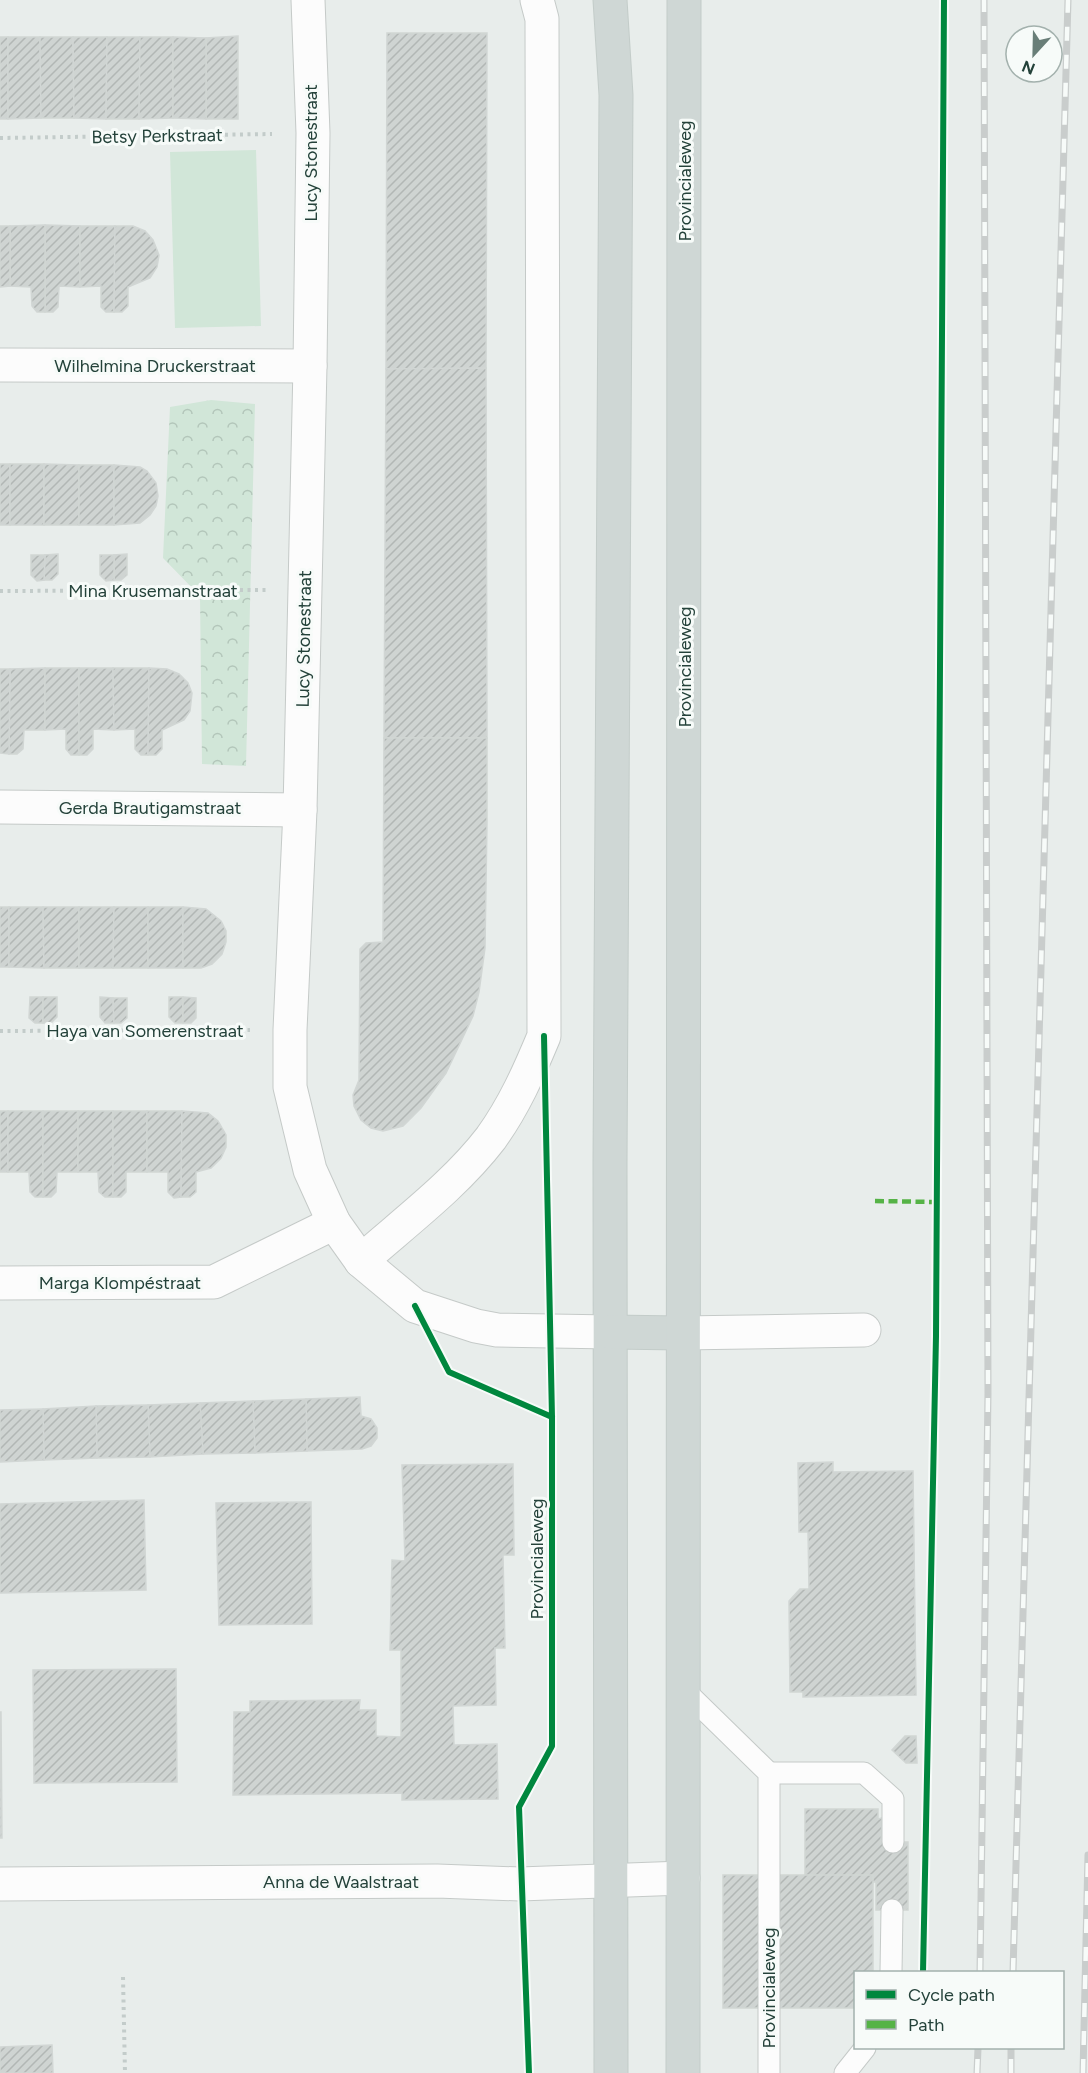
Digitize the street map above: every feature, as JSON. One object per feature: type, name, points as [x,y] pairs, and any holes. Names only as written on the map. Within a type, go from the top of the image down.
[{"type":"main road","points":[[610,0],[616,95],[610,1151],[611,2073]]},
{"type":"main road","name":"Provincialeweg","points":[[683,2073],[681,1333],[685,753],[684,0]]},
{"type":"main road","points":[[611,1332],[681,1333]]},
{"type":"street","name":"Lucy Stonestraat","points":[[308,0],[313,133],[300,810],[290,1030],[290,1087],[310,1170],[334,1223],[361,1261]]},
{"type":"street","points":[[537,0],[542,19],[544,1036],[523,1088],[490,1138],[456,1176],[361,1261],[415,1306],[476,1326],[497,1330],[611,1332]]},
{"type":"street","name":"Wilhelmina Druckerstraat","points":[[0,365],[309,366]]},
{"type":"street","name":"Gerda Brautigamstraat","points":[[0,807],[300,810]]},
{"type":"street","name":"Marga Klompéstraat","points":[[0,1283],[214,1282],[334,1223]]},
{"type":"street","points":[[681,1333],[864,1330]]},
{"type":"street","name":"Anna de Waalstraat","points":[[0,1884],[611,1882],[683,1878]]},
{"type":"lane","points":[[682,1688],[769,1773],[864,1773],[893,1799],[894,1842]]},
{"type":"lane","name":"Provincialeweg","points":[[769,1773],[769,2073]]},
{"type":"lane","points":[[891,1971],[892,1910]]},
{"type":"lane","points":[[845,2073],[864,2049]]},
{"type":"path","points":[[123,1977],[125,2073]]},
{"type":"green space","points":[[256,150],[261,326],[175,328],[170,152]]},
{"type":"green space","points":[[211,400],[255,404],[246,766],[202,764],[200,596],[163,558],[170,407]]},
{"type":"building","points":[[387,33],[487,33],[486,368],[386,369]]},
{"type":"building","points":[[238,36],[238,119],[206,119],[206,38]]},
{"type":"building","points":[[0,37],[8,37],[8,119],[0,119]]},
{"type":"building","points":[[8,37],[40,37],[41,118],[8,119]]},
{"type":"building","points":[[40,37],[73,37],[74,118],[41,118]]},
{"type":"building","points":[[73,37],[107,37],[106,119],[74,118]]},
{"type":"building","points":[[107,37],[140,37],[139,119],[106,119]]},
{"type":"building","points":[[140,37],[173,37],[173,118],[139,119]]},
{"type":"building","points":[[173,37],[206,38],[206,119],[173,118]]},
{"type":"building","points":[[45,225],[80,226],[80,287],[59,286],[58,307],[53,312],[45,312]]},
{"type":"building","points":[[45,225],[45,312],[37,312],[32,306],[31,287],[10,286],[10,226]]},
{"type":"building","points":[[0,226],[10,226],[10,286],[0,287]]},
{"type":"building","points":[[80,226],[115,226],[114,312],[106,312],[101,307],[101,286],[80,287]]},
{"type":"building","points":[[115,226],[133,226],[145,231],[153,240],[159,255],[157,267],[150,278],[128,287],[128,306],[122,312],[114,312]]},
{"type":"building","points":[[486,368],[487,738],[384,738],[386,369]]},
{"type":"building","points":[[0,464],[10,464],[10,525],[0,525]]},
{"type":"building","points":[[10,464],[44,464],[44,525],[10,525]]},
{"type":"building","points":[[44,464],[79,465],[79,525],[44,525]]},
{"type":"building","points":[[79,465],[114,465],[114,525],[79,525]]},
{"type":"building","points":[[114,465],[140,467],[147,471],[156,483],[158,496],[156,506],[140,523],[114,525]]},
{"type":"building","points":[[58,554],[58,574],[52,580],[44,580],[45,555]]},
{"type":"building","points":[[127,554],[127,575],[121,580],[114,580],[114,555]]},
{"type":"building","points":[[31,555],[45,555],[44,580],[37,581],[31,575]]},
{"type":"building","points":[[100,555],[114,555],[114,580],[106,581],[100,575]]},
{"type":"building","points":[[45,668],[45,730],[24,730],[23,749],[17,754],[9,754],[10,669]]},
{"type":"building","points":[[45,668],[79,668],[79,755],[71,755],[66,749],[66,729],[45,730]]},
{"type":"building","points":[[79,668],[113,668],[114,730],[93,729],[93,749],[87,755],[79,755]]},
{"type":"building","points":[[113,668],[149,668],[148,755],[141,755],[135,749],[135,729],[114,730]]},
{"type":"building","points":[[149,668],[167,669],[179,674],[188,683],[192,693],[190,711],[184,720],[162,730],[162,749],[156,755],[148,755]]},
{"type":"building","points":[[0,669],[10,669],[9,754],[0,753]]},
{"type":"building","points":[[384,738],[487,738],[487,822],[485,948],[473,1016],[446,1073],[421,1108],[403,1126],[383,1131],[371,1128],[361,1120],[354,1106],[353,1095],[359,1080],[360,949],[366,943],[383,942]]},
{"type":"building","points":[[0,907],[9,907],[9,967],[0,967]]},
{"type":"building","points":[[9,907],[43,907],[44,968],[9,967]]},
{"type":"building","points":[[43,907],[79,907],[79,968],[44,968]]},
{"type":"building","points":[[79,907],[114,907],[113,968],[79,968]]},
{"type":"building","points":[[114,907],[148,907],[148,968],[113,968]]},
{"type":"building","points":[[148,907],[183,907],[183,968],[148,968]]},
{"type":"building","points":[[183,907],[206,909],[221,921],[226,931],[226,942],[222,954],[212,964],[201,968],[183,968]]},
{"type":"building","points":[[30,997],[43,997],[43,1023],[35,1023],[29,1018]]},
{"type":"building","points":[[43,997],[57,997],[57,1017],[51,1023],[43,1023]]},
{"type":"building","points":[[100,997],[113,998],[114,1023],[105,1023],[100,1017]]},
{"type":"building","points":[[169,997],[183,997],[183,1023],[175,1023],[169,1017]]},
{"type":"building","points":[[183,997],[196,998],[196,1018],[191,1023],[183,1023]]},
{"type":"building","points":[[113,998],[127,998],[127,1018],[121,1023],[114,1023]]},
{"type":"building","points":[[0,1111],[8,1111],[8,1172],[0,1172]]},
{"type":"building","points":[[8,1111],[43,1111],[43,1197],[35,1197],[30,1192],[29,1172],[8,1172]]},
{"type":"building","points":[[43,1111],[78,1111],[78,1172],[57,1172],[56,1192],[51,1197],[43,1197]]},
{"type":"building","points":[[78,1111],[113,1111],[113,1197],[105,1197],[99,1192],[98,1172],[78,1172]]},
{"type":"building","points":[[113,1111],[147,1111],[147,1172],[126,1172],[126,1192],[121,1197],[113,1197]]},
{"type":"building","points":[[147,1111],[182,1111],[181,1197],[174,1198],[168,1192],[168,1172],[147,1172]]},
{"type":"building","points":[[182,1111],[208,1113],[218,1121],[226,1135],[226,1147],[221,1158],[211,1168],[196,1172],[196,1192],[190,1197],[181,1197]]},
{"type":"building","points":[[360,1397],[361,1416],[371,1419],[377,1428],[377,1438],[371,1446],[362,1449],[307,1451],[306,1399]]},
{"type":"building","points":[[306,1399],[307,1451],[255,1453],[253,1401]]},
{"type":"building","points":[[253,1401],[255,1453],[203,1454],[200,1403]]},
{"type":"building","points":[[200,1403],[203,1454],[150,1457],[148,1405]]},
{"type":"building","points":[[148,1405],[150,1457],[97,1458],[96,1406]]},
{"type":"building","points":[[96,1406],[97,1458],[44,1460],[43,1409]]},
{"type":"building","points":[[43,1409],[44,1460],[0,1462],[0,1410]]},
{"type":"building","points":[[833,1462],[833,1472],[913,1471],[916,1695],[803,1697],[803,1692],[790,1692],[789,1601],[800,1589],[809,1589],[808,1532],[799,1532],[798,1463]]},
{"type":"building","points":[[513,1464],[514,1555],[503,1555],[505,1648],[495,1648],[496,1705],[453,1706],[454,1745],[497,1744],[498,1799],[402,1800],[402,1793],[233,1795],[234,1712],[250,1712],[250,1701],[360,1700],[359,1710],[376,1710],[376,1736],[401,1737],[401,1650],[390,1650],[392,1560],[405,1561],[402,1465]]},
{"type":"building","points":[[144,1500],[146,1590],[0,1593],[0,1504]]},
{"type":"building","points":[[311,1502],[312,1624],[219,1625],[216,1503]]},
{"type":"building","points":[[176,1669],[177,1782],[34,1783],[33,1670]]},
{"type":"building","points":[[0,1712],[2,1838],[0,1838]]},
{"type":"building","points":[[905,1736],[916,1736],[917,1763],[906,1763],[892,1750]]},
{"type":"building","points":[[805,1809],[878,1809],[878,1819],[882,1818],[881,1842],[908,1842],[908,1910],[876,1910],[876,1882],[805,1882]]},
{"type":"building","points":[[723,1875],[873,1875],[873,1971],[854,1971],[854,2008],[723,2008]]},
{"type":"building","points":[[52,2045],[53,2073],[0,2073],[0,2047]]},
{"type":"railway","points":[[980,1971],[988,1393],[984,0]]},
{"type":"railway","points":[[1013,1971],[1068,0]]},
{"type":"railway","points":[[1083,2073],[1088,1855]]},
{"type":"railway","points":[[977,2073],[978,2049]]},
{"type":"railway","points":[[1011,2049],[1011,2073]]},
{"type":"marked path","points":[[875,1201],[936,1202]]},
{"type":"cycle path","points":[[923,1971],[936,1336],[944,0]]},
{"type":"cycle path","points":[[529,2073],[519,1807],[552,1746],[552,1417],[544,1036]]},
{"type":"cycle path","points":[[415,1306],[449,1372],[552,1417]]}]
